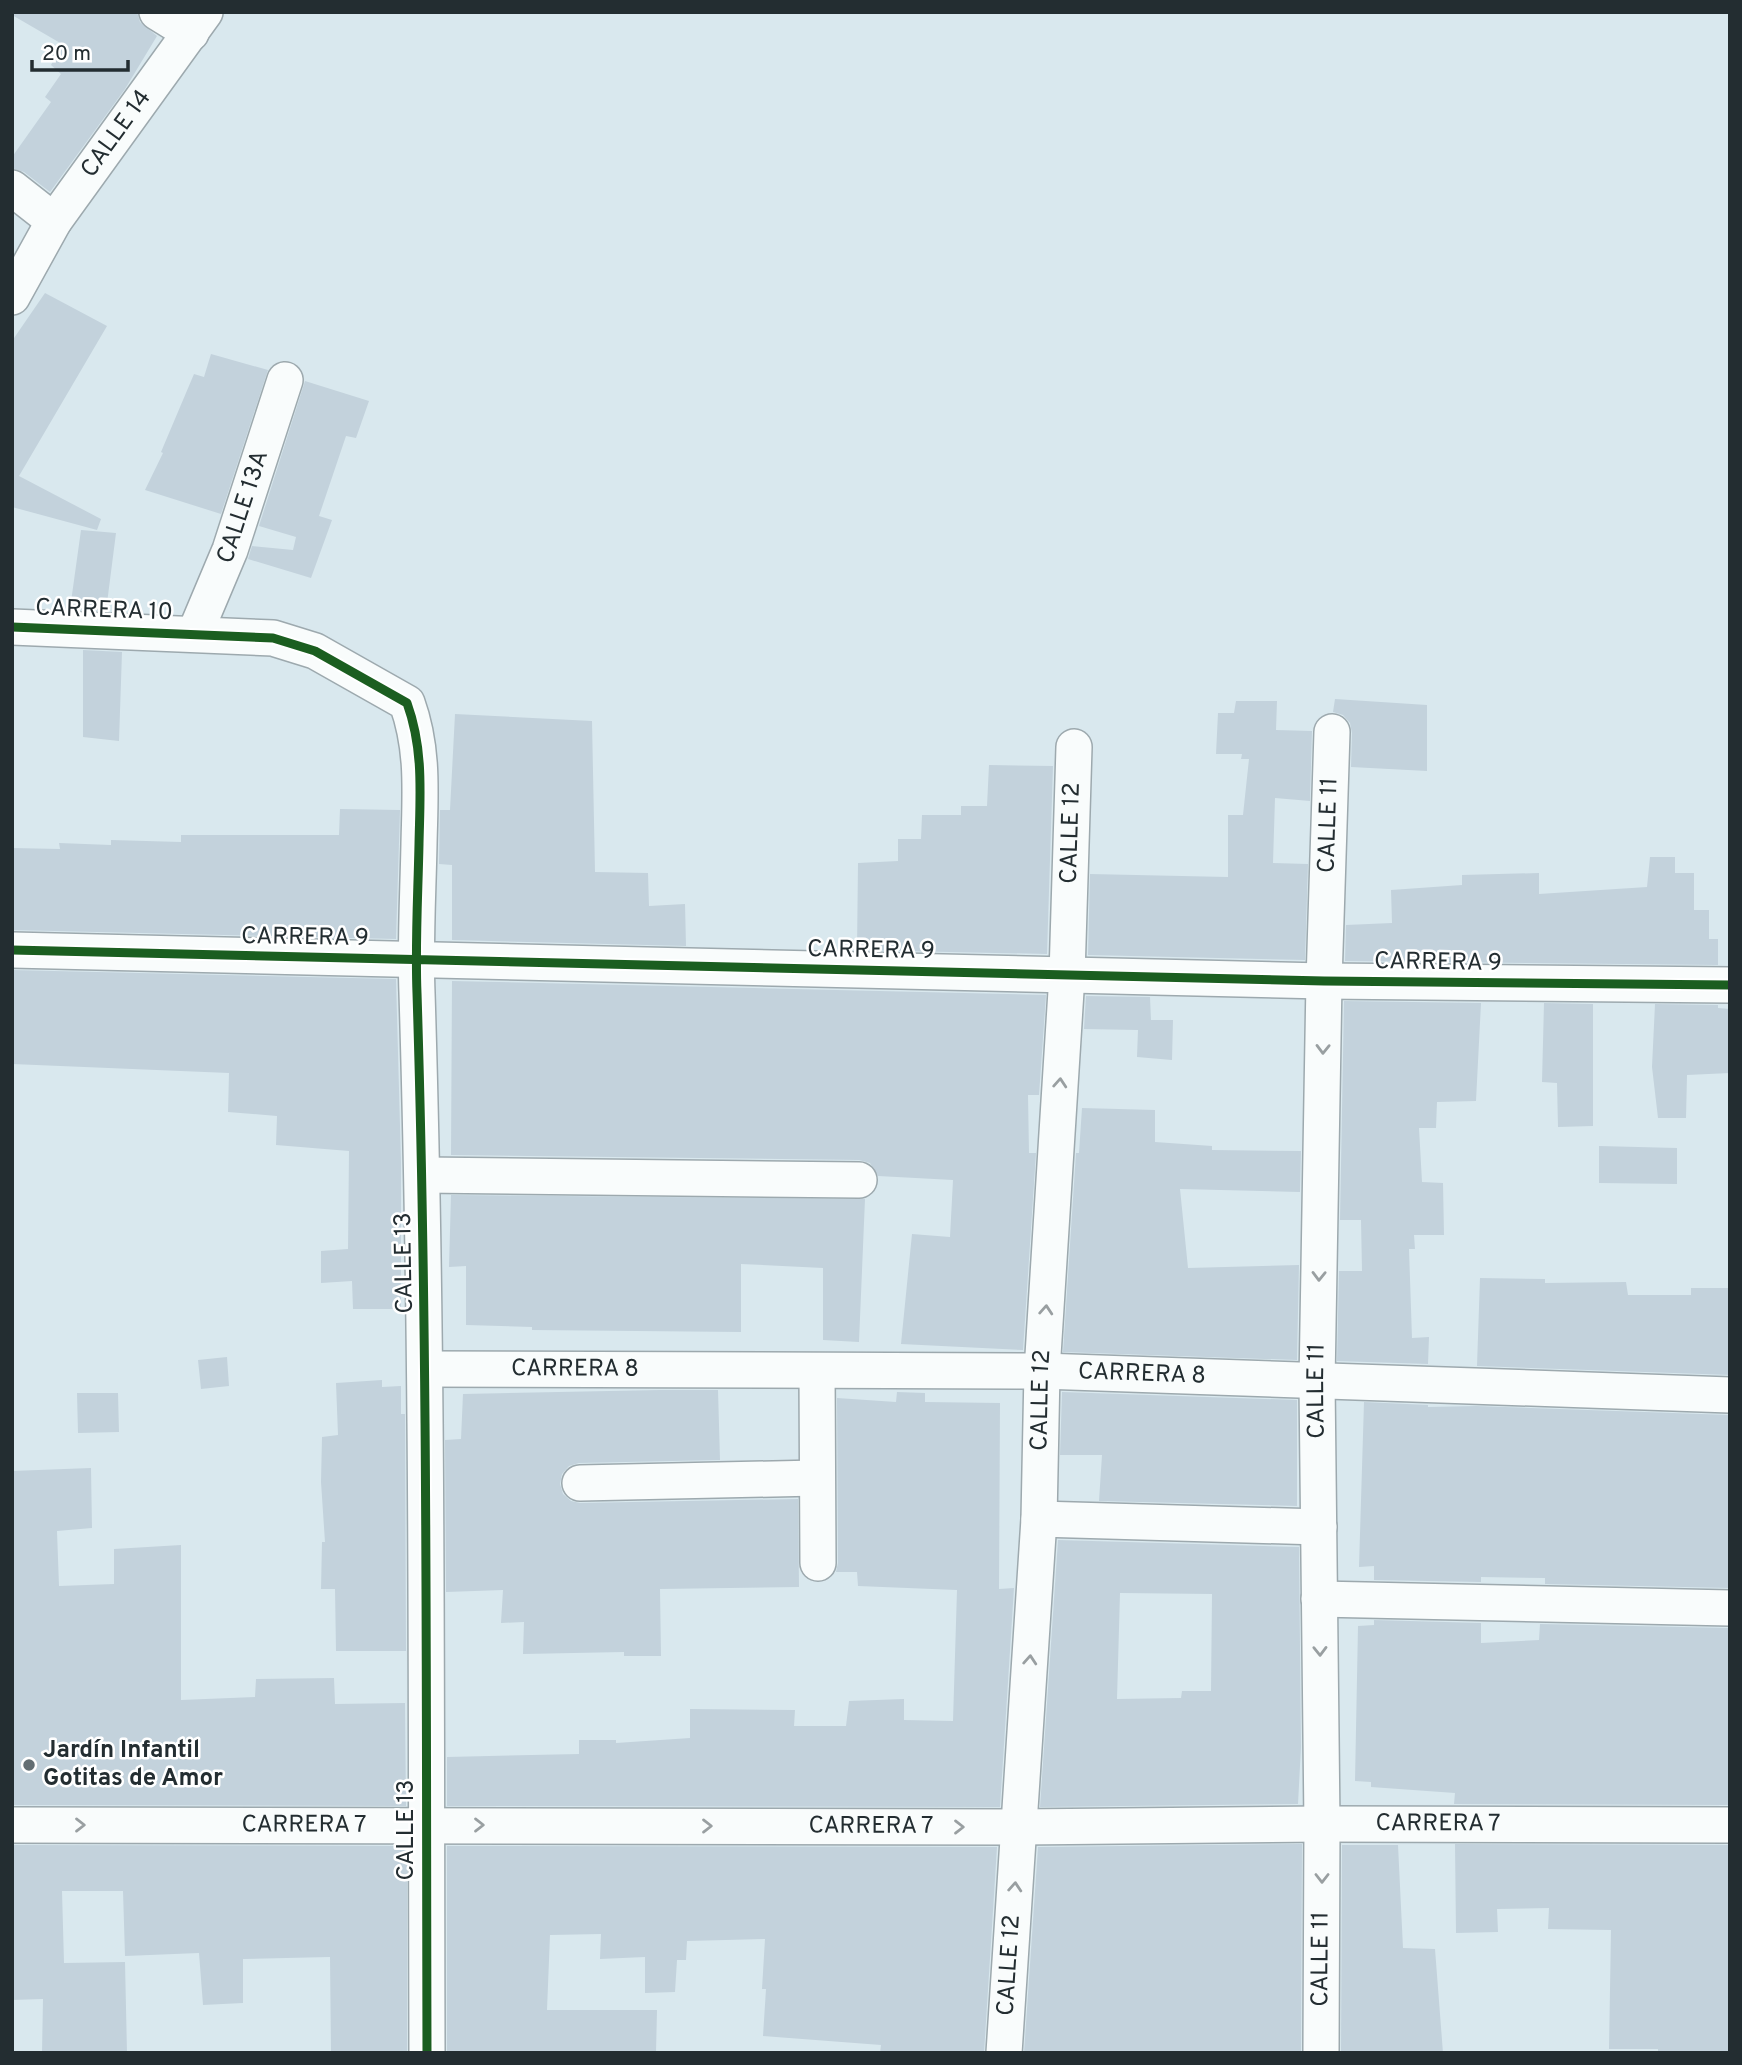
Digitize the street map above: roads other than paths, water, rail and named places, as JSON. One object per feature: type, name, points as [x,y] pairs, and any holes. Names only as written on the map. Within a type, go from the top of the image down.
[{"type":"street","points":[[157,12],[198,22]]},
{"type":"street","name":"CALLE 14","points":[[12,297],[54,221],[198,22]]},
{"type":"street","points":[[12,188],[54,221]]},
{"type":"street","name":"CALLE 14","points":[[12,257],[54,221]]},
{"type":"street","name":"CALLE 13A","points":[[195,633],[230,550],[285,380]]},
{"type":"street","name":"CARRERA 10","points":[[12,627],[195,633]]},
{"type":"street","name":"CALLE 13","points":[[195,633],[274,638],[315,651],[407,703],[416,729],[421,781],[416,960],[426,1369],[427,2053]]},
{"type":"street","name":"CALLE 11","points":[[1321,2053],[1322,1824],[1317,1382],[1324,981],[1332,732]]},
{"type":"street","name":"CALLE 12","points":[[1004,2053],[1038,1519],[1042,1371],[1067,975],[1074,747]]},
{"type":"street","name":"CARRERA 9","points":[[12,950],[1324,981],[1730,985]]},
{"type":"street","points":[[423,1174],[859,1180]]},
{"type":"street","name":"CARRERA 8","points":[[426,1369],[1042,1371],[1730,1395]]},
{"type":"street","points":[[817,1371],[818,1563]]},
{"type":"street","points":[[580,1483],[817,1478]]},
{"type":"street","points":[[1038,1519],[1319,1527]]},
{"type":"street","points":[[1319,1599],[1730,1608]]},
{"type":"street","name":"CARRERA 7","points":[[12,1825],[1730,1825]]},
{"type":"place","name":"Jardín Infantil Gotitas de Amor","points":[[29,1765]]}]
